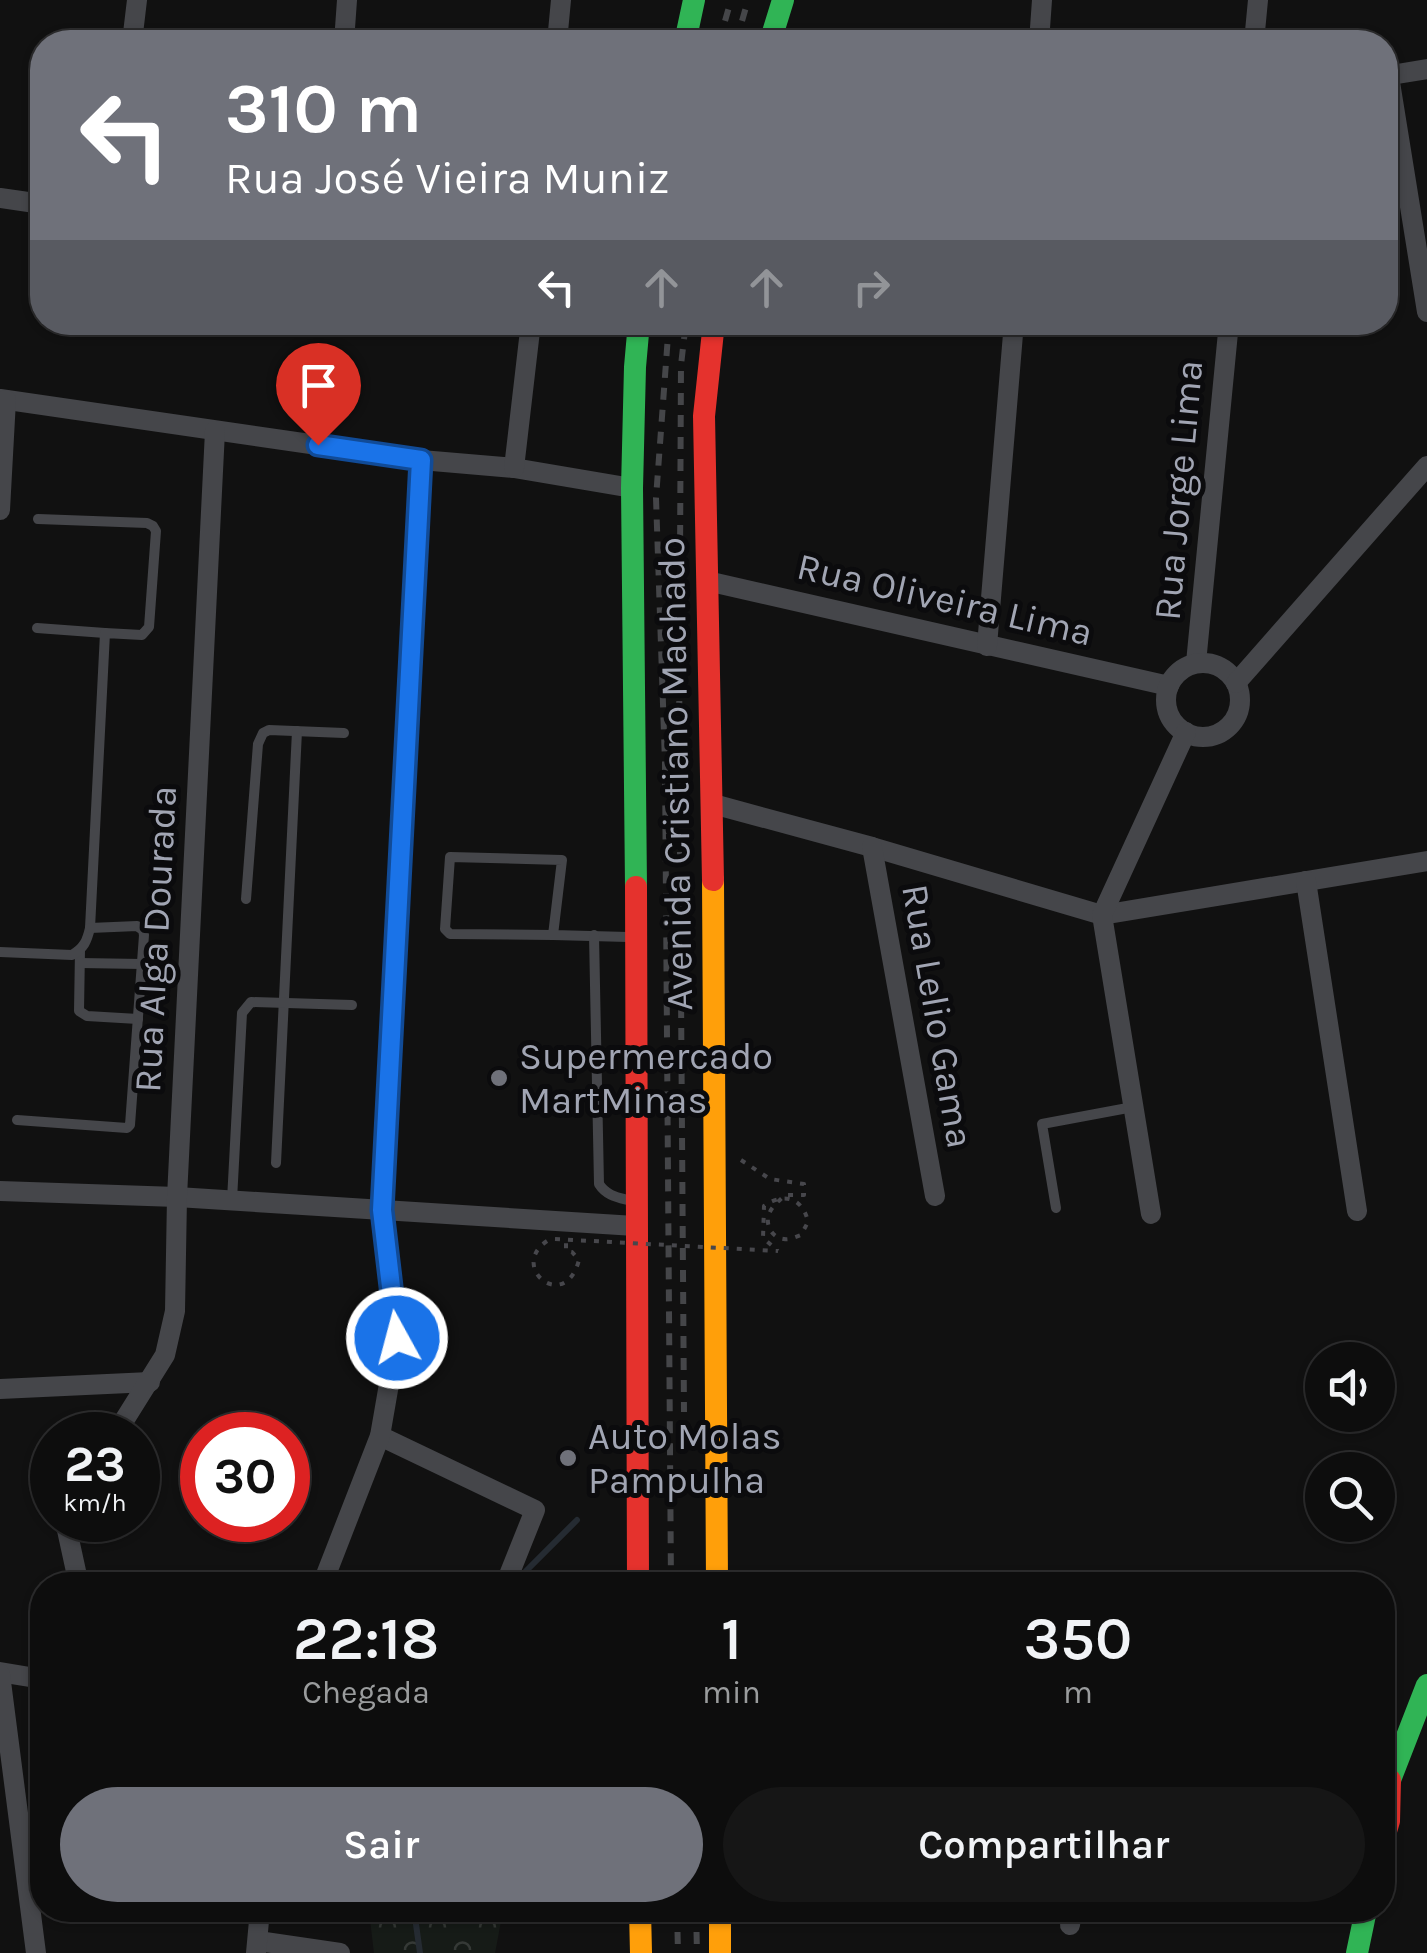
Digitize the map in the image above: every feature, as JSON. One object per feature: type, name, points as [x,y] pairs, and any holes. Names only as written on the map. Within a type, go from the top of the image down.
[{"type":"main road","points":[[688,30],[694,0]]},
{"type":"main road","points":[[773,30],[782,0]]},
{"type":"main road","name":"Avenida Cristiano Machado","points":[[638,335],[632,488],[638,1572]]},
{"type":"main road","name":"Avenida Cristiano Machado","points":[[713,335],[704,416],[713,804],[717,1572]]},
{"type":"main road","points":[[1395,1764],[1427,1685]]},
{"type":"main road","points":[[640,1922],[641,1953]]},
{"type":"main road","points":[[720,1922],[720,1953]]},
{"type":"main road","points":[[1338,1953],[1344,1922]]},
{"type":"main road","points":[[1357,1953],[1363,1922]]},
{"type":"street","points":[[133,30],[137,0]]},
{"type":"street","points":[[345,30],[347,0]]},
{"type":"street","points":[[558,30],[560,0]]},
{"type":"street","points":[[1039,30],[1042,0]]},
{"type":"street","points":[[1255,30],[1258,0]]},
{"type":"street","points":[[1398,74],[1427,69]]},
{"type":"street","points":[[1398,141],[1427,312]]},
{"type":"street","points":[[0,198],[30,202]]},
{"type":"street","points":[[514,468],[529,335]]},
{"type":"street","points":[[986,646],[1013,335]]},
{"type":"street","name":"Rua Jorge Lima","points":[[1196,663],[1228,335]]},
{"type":"street","points":[[0,510],[3,400],[421,460],[514,468],[632,488]]},
{"type":"street","name":"Rua Alga Dourada","points":[[130,1412],[165,1355],[176,1311],[177,1197],[215,431]]},
{"type":"street","points":[[327,1572],[380,1436],[397,1338],[382,1210],[421,460]]},
{"type":"street","points":[[1236,683],[1427,466]]},
{"type":"street","name":"Rua Oliveira Lima","points":[[707,581],[1168,686]]},
{"type":"street","points":[[1196,663],[1208,663],[1230,674],[1236,683],[1240,706],[1229,726],[1208,736],[1197,736],[1186,732],[1170,717],[1166,707],[1168,686],[1180,671],[1196,663]]},
{"type":"street","points":[[1151,1214],[1102,915],[1186,732]]},
{"type":"street","points":[[713,804],[1102,915],[1427,862]]},
{"type":"street","name":"Rua Lelio Gama","points":[[872,847],[935,1196]]},
{"type":"street","points":[[1306,882],[1357,1211]]},
{"type":"street","points":[[0,1192],[177,1197],[382,1210],[636,1214]]},
{"type":"street","points":[[0,1389],[150,1382]]},
{"type":"street","points":[[380,1436],[535,1510],[510,1572]]},
{"type":"street","points":[[70,1542],[76,1572]]},
{"type":"street","points":[[30,1677],[0,1673],[30,1906]]},
{"type":"street","points":[[32,1922],[36,1953]]},
{"type":"street","points":[[259,1922],[257,1947],[340,1953]]},
{"type":"lane","points":[[37,628],[142,635],[150,627],[156,531],[147,523],[38,519]]},
{"type":"lane","points":[[0,952],[72,955],[87,941],[105,632]]},
{"type":"lane","points":[[276,1163],[297,731]]},
{"type":"lane","points":[[246,899],[258,744],[263,733],[344,733]]},
{"type":"lane","points":[[553,935],[562,860],[450,857],[445,929],[450,934],[636,937]]},
{"type":"lane","points":[[16,1120],[127,1128],[132,1120],[143,930],[137,926],[90,928]]},
{"type":"lane","points":[[594,935],[598,1184],[636,1214]]},
{"type":"lane","points":[[80,950],[79,1011],[138,1020]]},
{"type":"lane","points":[[80,964],[142,964]]},
{"type":"lane","points":[[232,1201],[242,1013],[251,1002],[352,1005]]},
{"type":"lane","points":[[1056,1208],[1042,1124],[1134,1107]]},
{"type":"path","points":[[566,1251],[579,1260],[576,1275],[570,1281],[556,1285],[538,1277],[534,1254],[541,1244],[556,1240],[778,1251],[763,1238],[764,1206],[774,1199],[781,1199],[800,1204],[805,1209],[808,1222],[800,1235],[780,1239],[770,1232],[766,1219],[771,1208],[781,1199],[786,1194],[804,1195],[804,1184],[770,1179],[714,1139]]},
{"type":"green space","points":[[370,1922],[501,1922],[495,1953],[374,1953]]},
{"type":"waterway","points":[[525,1572],[577,1520]]},
{"type":"waterway","points":[[416,1922],[420,1953]]},
{"type":"railway","points":[[722,30],[731,0]]},
{"type":"railway","points":[[739,30],[748,0]]},
{"type":"railway","points":[[668,335],[656,498],[665,763],[671,1572]]},
{"type":"railway","points":[[679,757],[681,365],[684,335]]},
{"type":"railway","points":[[680,852],[684,1412]]},
{"type":"railway","points":[[677,1922],[678,1953]]},
{"type":"railway","points":[[696,1922],[697,1953]]},
{"type":"traffic: fast","points":[[688,30],[694,0]]},
{"type":"traffic: fast","points":[[774,30],[783,0]]},
{"type":"traffic: fast","points":[[636,887],[632,488],[638,335]]},
{"type":"traffic: fast","points":[[1395,1767],[1427,1685]]},
{"type":"traffic: fast","points":[[1357,1953],[1363,1922]]},
{"type":"traffic: slow","points":[[713,880],[717,1572]]},
{"type":"traffic: slow","points":[[640,1922],[641,1953]]},
{"type":"traffic: slow","points":[[720,1922],[720,1953]]},
{"type":"traffic: jam","points":[[713,335],[704,416],[713,880]]},
{"type":"traffic: jam","points":[[636,887],[638,1572]]},
{"type":"place","name":"Supermercado MartMinas","points":[[499,1078]]},
{"type":"place","name":"Auto Molas Pampulha","points":[[568,1458]]},
{"type":"route","points":[[318,445],[421,460],[382,1210],[397,1338]]}]
